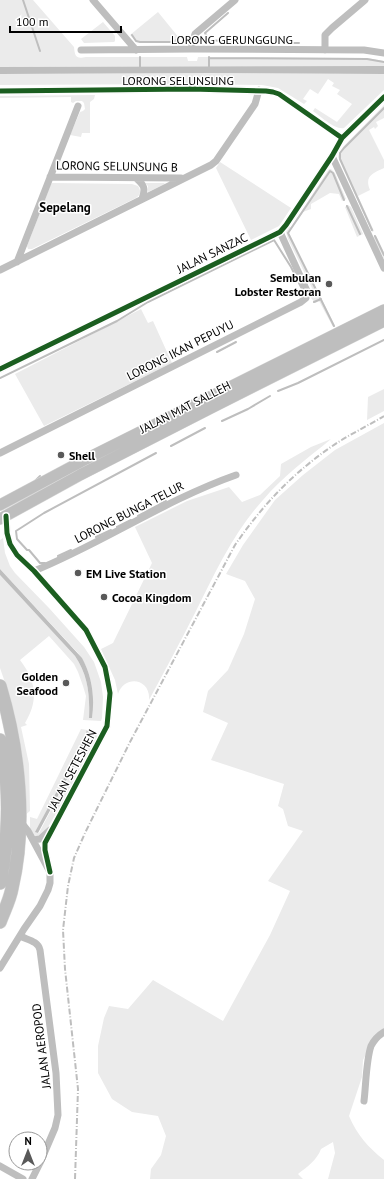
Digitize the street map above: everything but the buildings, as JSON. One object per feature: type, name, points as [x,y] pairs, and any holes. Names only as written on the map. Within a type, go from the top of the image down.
[{"type":"highway","points":[[0,686],[11,732],[17,767],[20,800],[18,847],[12,889],[0,922]]},
{"type":"highway","points":[[0,740],[4,762],[8,817],[7,837],[0,883]]},
{"type":"main road","name":"JALAN MAT SALLEH","points":[[0,505],[86,459],[384,310]]},
{"type":"main road","name":"JALAN MAT SALLEH","points":[[3,518],[80,475],[384,321]]},
{"type":"street","points":[[93,0],[136,50]]},
{"type":"street","points":[[192,49],[195,34],[235,0]]},
{"type":"street","points":[[325,50],[325,35],[365,0]]},
{"type":"street","name":"LORONG GERUNGGUNG","points":[[81,50],[364,50],[384,53]]},
{"type":"street","points":[[0,270],[211,165],[216,161],[255,104],[258,90]]},
{"type":"street","name":"LORONG SELUNSUNG","points":[[0,91],[258,90],[273,92],[279,94],[342,138]]},
{"type":"street","name":"JALAN SANZAC","points":[[0,369],[280,232],[332,156],[342,138],[384,97]]},
{"type":"street","points":[[17,262],[78,106]]},
{"type":"street","points":[[332,156],[384,268]]},
{"type":"street","name":"LORONG SELUNSUNG B","points":[[50,176],[184,178]]},
{"type":"street","points":[[136,178],[143,184],[144,192],[142,199]]},
{"type":"street","name":"LORONG IKAN PEPUYU","points":[[0,453],[301,302],[306,298],[306,291],[280,232]]},
{"type":"street","name":"LORONG BUNGA TELUR","points":[[34,571],[68,556],[180,498],[213,483],[236,475]]},
{"type":"street","name":"JALAN SETESHEN","points":[[3,518],[10,544],[17,555],[34,571],[86,630],[105,667],[110,693],[107,726],[45,843],[50,872]]},
{"type":"street","points":[[0,968],[40,906],[50,883],[50,872],[25,826],[20,820]]},
{"type":"street","name":"JALAN SETESHEN","points":[[33,840],[40,839],[53,827]]},
{"type":"street","name":"JALAN AEROPOD","points":[[20,936],[36,942],[40,950],[56,1073],[58,1114],[55,1128],[48,1144]]},
{"type":"street","points":[[0,962],[12,949]]},
{"type":"street","points":[[364,1101],[369,1056],[372,1045],[378,1036],[384,1032]]},
{"type":"street","points":[[0,1166],[23,1179]]},
{"type":"shaded area","points":[[0,0],[33,0],[74,47],[76,55],[80,58],[187,57],[188,61],[197,61],[198,57],[367,58],[384,61],[384,66],[0,67]]},
{"type":"shaded area","points":[[158,12],[180,39],[174,43],[140,43],[130,35]]},
{"type":"shaded area","points":[[103,22],[115,36],[115,41],[84,43],[81,39]]},
{"type":"shaded area","points":[[384,66],[384,74],[0,74],[0,67]]},
{"type":"shaded area","points":[[0,74],[384,74],[384,90],[344,128],[340,128],[328,122],[313,111],[315,108],[337,122],[352,104],[337,94],[340,90],[332,86],[334,83],[328,79],[318,94],[310,89],[303,99],[307,101],[304,104],[278,88],[262,85],[0,85]]},
{"type":"shaded area","points":[[95,95],[94,99],[90,102],[90,133],[82,133],[81,137],[70,135],[80,112],[85,109],[82,101],[76,101],[73,103],[71,102],[71,97],[0,98],[0,96]]},
{"type":"shaded area","points":[[384,105],[384,118],[376,122],[378,126],[375,129],[374,127],[369,130],[384,160],[384,168],[373,173],[369,178],[368,185],[370,190],[358,196],[374,231],[372,232],[338,157],[343,147]]},
{"type":"shaded area","points":[[220,162],[291,208],[279,226],[251,240],[216,168]]},
{"type":"shaded area","points":[[329,169],[335,173],[346,199],[342,201],[339,194],[330,193],[311,204],[311,209],[303,212],[289,233],[335,326],[333,327],[319,301],[315,303],[311,298],[313,294],[312,288],[286,232],[289,227],[291,227]]},
{"type":"shaded area","points":[[52,183],[132,184],[138,186],[140,192],[136,198],[32,249],[28,249],[27,246]]},
{"type":"shaded area","points":[[145,183],[165,184],[148,192],[148,186]]},
{"type":"shaded area","points":[[348,205],[351,207],[363,234],[357,237],[345,207]]},
{"type":"shaded area","points":[[376,236],[384,252],[384,259],[373,237]]},
{"type":"shaded area","points":[[141,309],[148,323],[153,321],[172,363],[44,426],[15,374]]},
{"type":"shaded area","points":[[384,389],[384,411],[367,420],[368,397]]},
{"type":"shaded area","points":[[384,423],[384,1033],[369,1048],[363,1060],[362,1077],[349,1116],[364,1140],[384,1160],[384,1179],[328,1179],[335,1153],[333,1142],[321,1149],[314,1160],[298,1174],[303,1179],[150,1179],[151,1169],[161,1155],[166,1136],[158,1116],[132,1112],[112,1099],[98,1073],[98,1046],[104,1018],[109,1006],[128,1009],[153,980],[223,1021],[270,935],[290,891],[268,881],[303,831],[288,826],[283,809],[278,806],[284,784],[211,760],[228,723],[203,712],[208,691],[228,670],[244,634],[255,599],[245,581],[226,574],[243,545],[275,500],[303,475],[335,450]]},
{"type":"shaded area","points":[[331,439],[279,483],[263,500],[243,526],[218,568],[149,700],[149,693],[146,687],[137,682],[126,684],[121,688],[118,694],[115,680],[101,649],[113,643],[152,563],[135,527],[187,501],[229,487],[242,502],[260,495],[280,476],[281,464],[311,447]]},
{"type":"shaded area","points":[[3,538],[5,553],[10,566],[15,573],[84,647],[94,662],[101,682],[103,697],[101,721],[83,720],[86,696],[78,672],[74,664],[49,636],[20,660],[30,675],[34,691],[32,706],[25,723],[27,725],[21,727],[29,764],[30,811],[24,816],[9,694],[0,668],[0,575],[75,656],[83,670],[87,685],[89,717],[92,718],[93,693],[87,668],[78,653],[0,569],[0,540]]},
{"type":"shaded area","points":[[0,569],[82,658],[92,687],[92,718],[89,718],[88,693],[83,670],[75,656],[0,575]]},
{"type":"shaded area","points":[[81,729],[87,730],[78,752],[36,832],[39,833],[81,753],[90,731],[96,731],[97,737],[95,742],[59,810],[47,829],[42,836],[32,837],[30,830],[30,817],[37,819]]},
{"type":"shaded area","points":[[87,730],[90,731],[81,753],[38,833],[35,832],[78,752]]},
{"type":"waterway","points":[[23,0],[40,51]]},
{"type":"waterway","points":[[223,41],[209,40],[205,33],[228,13]]},
{"type":"waterway","points":[[132,35],[136,41],[140,42],[174,42],[178,38]]},
{"type":"waterway","points":[[231,42],[277,43]]},
{"type":"waterway","points":[[285,43],[299,43]]},
{"type":"waterway","points":[[140,57],[140,68]]},
{"type":"waterway","points":[[209,57],[209,68]]},
{"type":"waterway","points":[[209,58],[367,59],[384,62]]},
{"type":"waterway","points":[[372,230],[340,159],[340,153],[384,108]]},
{"type":"waterway","points":[[334,326],[288,233],[330,171],[333,173],[344,200]]},
{"type":"waterway","points":[[347,206],[360,234]]},
{"type":"waterway","points":[[375,236],[384,255]]},
{"type":"waterway","points":[[0,378],[117,321],[148,302],[274,240],[291,267],[302,289]]},
{"type":"waterway","points":[[314,302],[321,299]]},
{"type":"waterway","points":[[278,391],[298,383],[384,340]]},
{"type":"waterway","points":[[217,352],[236,342]]},
{"type":"waterway","points":[[222,421],[248,409],[270,396]]},
{"type":"waterway","points":[[171,446],[205,428]]},
{"type":"waterway","points":[[45,563],[40,563],[17,539],[16,531],[44,513],[156,453]]},
{"type":"waterway","points":[[35,481],[40,476]]},
{"type":"waterway","points":[[138,516],[166,501]]},
{"type":"waterway","points":[[117,527],[131,520]]},
{"type":"waterway","points":[[96,537],[111,530]]},
{"type":"waterway","points":[[58,556],[71,550]]},
{"type":"railway","points":[[75,1179],[78,1089],[65,969],[63,930],[68,886],[74,858],[130,742],[235,545],[277,492],[301,470],[335,444],[384,416]]},
{"type":"cycle path","points":[[0,91],[191,89],[266,91],[279,94],[342,138]]},
{"type":"cycle path","points":[[0,369],[280,232],[332,156],[342,138],[384,97]]},
{"type":"cycle path","points":[[6,516],[7,533],[10,544],[17,555],[34,571],[86,630],[105,667],[110,693],[107,726],[45,843],[50,872]]},
{"type":"place","name":"Sembulan Lobster Restoran","points":[[329,284]]},
{"type":"place","name":"Shell","points":[[61,455]]},
{"type":"place","name":"EM Live Station","points":[[78,573]]},
{"type":"place","name":"Cocoa Kingdom","points":[[104,597]]},
{"type":"place","name":"Golden Seafood","points":[[66,683]]},
{"type":"district","name":"Sepelang","points":[[65,207]]}]
